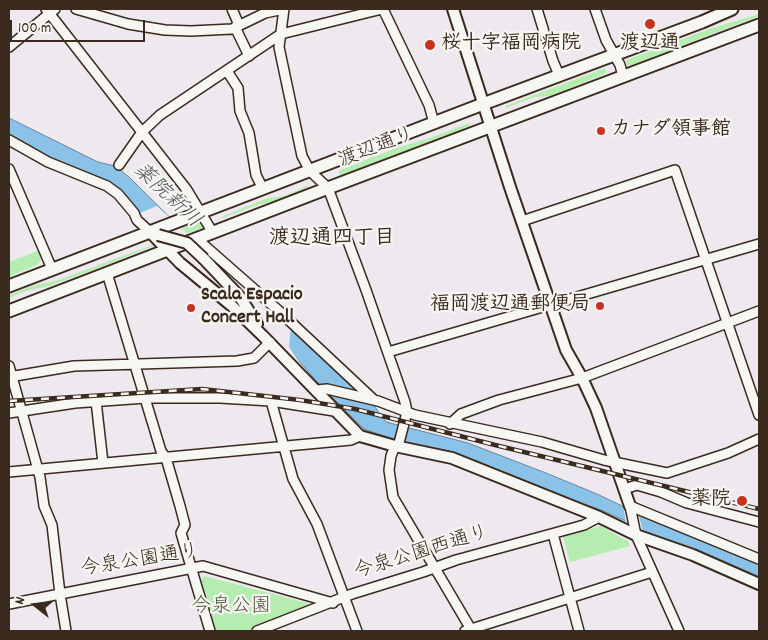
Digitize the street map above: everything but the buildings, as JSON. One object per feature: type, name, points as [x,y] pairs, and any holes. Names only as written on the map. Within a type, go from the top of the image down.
[{"type":"main road","name":"渡辺通り","points":[[9,286],[732,9]]},
{"type":"main road","name":"渡辺通り","points":[[9,311],[759,25]]},
{"type":"street","points":[[76,9],[128,24],[165,30],[191,31],[232,29],[265,12],[284,9],[280,48],[302,156],[310,171],[328,188],[388,352],[407,412],[397,445],[391,456],[389,470],[393,497],[470,631],[652,572]]},
{"type":"street","points":[[232,9],[249,56]]},
{"type":"street","points":[[119,165],[142,132],[160,115],[282,34],[382,9],[429,105],[434,123]]},
{"type":"street","points":[[455,9],[490,126],[566,350],[596,408],[630,507],[636,531],[679,631]]},
{"type":"street","points":[[537,9],[559,76]]},
{"type":"street","points":[[595,9],[606,40],[623,76]]},
{"type":"street","points":[[9,47],[50,10],[202,213],[213,233]]},
{"type":"street","points":[[227,71],[238,88],[240,111],[248,129],[256,175],[263,189]]},
{"type":"street","points":[[9,140],[48,162],[107,186],[118,194],[138,220],[154,232],[169,249],[264,335],[320,390],[334,411],[360,436],[452,458],[636,531],[759,584]]},
{"type":"street","points":[[9,151],[19,146]]},
{"type":"street","points":[[9,169],[52,270]]},
{"type":"street","points":[[522,221],[675,170],[759,415]]},
{"type":"street","points":[[154,232],[192,240],[331,359],[376,401]]},
{"type":"street","points":[[192,240],[240,297],[264,335]]},
{"type":"street","points":[[388,352],[759,244]]},
{"type":"street","points":[[107,273],[161,451],[166,458],[180,506],[185,525],[181,533],[210,631]]},
{"type":"street","points":[[450,424],[461,414],[480,407],[582,378],[759,311]]},
{"type":"street","points":[[10,376],[74,366],[236,361],[254,358],[264,335]]},
{"type":"street","points":[[9,366],[10,376],[38,469],[44,506],[52,525],[66,631]]},
{"type":"street","points":[[320,390],[327,389],[376,401],[450,424],[542,442],[615,462],[667,473],[728,453],[759,439]]},
{"type":"street","points":[[9,413],[96,401],[146,398],[220,398],[270,402],[334,411]]},
{"type":"street","points":[[96,401],[103,463]]},
{"type":"street","points":[[270,402],[285,447],[293,480],[317,524],[357,631]]},
{"type":"street","points":[[9,472],[285,447],[351,440],[360,436]]},
{"type":"street","points":[[624,489],[637,485],[661,492],[687,504],[759,522]]},
{"type":"street","points":[[630,507],[759,559]]},
{"type":"street","name":"今泉公園西通り","points":[[257,631],[352,594],[456,560],[584,525],[599,517]]},
{"type":"street","points":[[553,534],[579,631]]},
{"type":"street","name":"今泉公園通り","points":[[9,604],[203,566],[333,603]]},
{"type":"green space","points":[[759,14],[759,16],[631,65],[628,66],[627,64],[626,60],[712,28]]},
{"type":"green space","points":[[605,68],[607,73],[550,96],[535,97],[506,108],[505,106]]},
{"type":"green space","points":[[469,123],[470,126],[340,176],[338,171],[396,148],[430,138]]},
{"type":"green space","points":[[307,186],[308,189],[285,199],[257,205],[223,218],[221,217],[268,198],[285,196]]},
{"type":"green space","points":[[203,221],[207,226],[185,234],[182,229],[183,228]]},
{"type":"green space","points":[[158,243],[98,268],[9,298],[9,295],[35,285],[58,280]]},
{"type":"green space","points":[[40,250],[41,260],[38,264],[9,277],[9,262]]},
{"type":"green space","points":[[600,526],[628,541],[630,546],[570,562],[563,537]]},
{"type":"green space","name":"今泉公園","points":[[204,576],[311,604],[310,607],[298,613],[250,631],[212,631],[199,583]]},
{"type":"water","points":[[9,118],[98,162],[115,166],[129,177],[222,269],[288,326],[375,407],[386,422],[468,443],[597,494],[637,513],[759,563],[759,579],[695,550],[641,531],[626,521],[596,508],[364,429],[319,384],[293,354],[137,211],[116,189],[9,137]]},
{"type":"pier","points":[[157,206],[291,327],[289,347],[304,369],[137,214]]},
{"type":"pier","points":[[623,504],[638,512],[643,532],[626,524]]},
{"type":"railway","points":[[9,401],[202,389],[300,400],[355,409],[759,509]]},
{"type":"place","name":"渡辺通","points":[[650,24]]},
{"type":"place","name":"桜十字福岡病院","points":[[430,45]]},
{"type":"place","name":"カナダ領事館","points":[[601,131]]},
{"type":"place","name":"福岡渡辺通郵便局","points":[[600,306]]},
{"type":"place","name":"Scala Espacio Concert Hall","points":[[191,308]]},
{"type":"place","name":"薬院","points":[[742,501]]},
{"type":"district","name":"渡辺通四丁目","points":[[332,240]]},
{"type":"water label","name":"薬院新川","points":[[166,197]]}]
